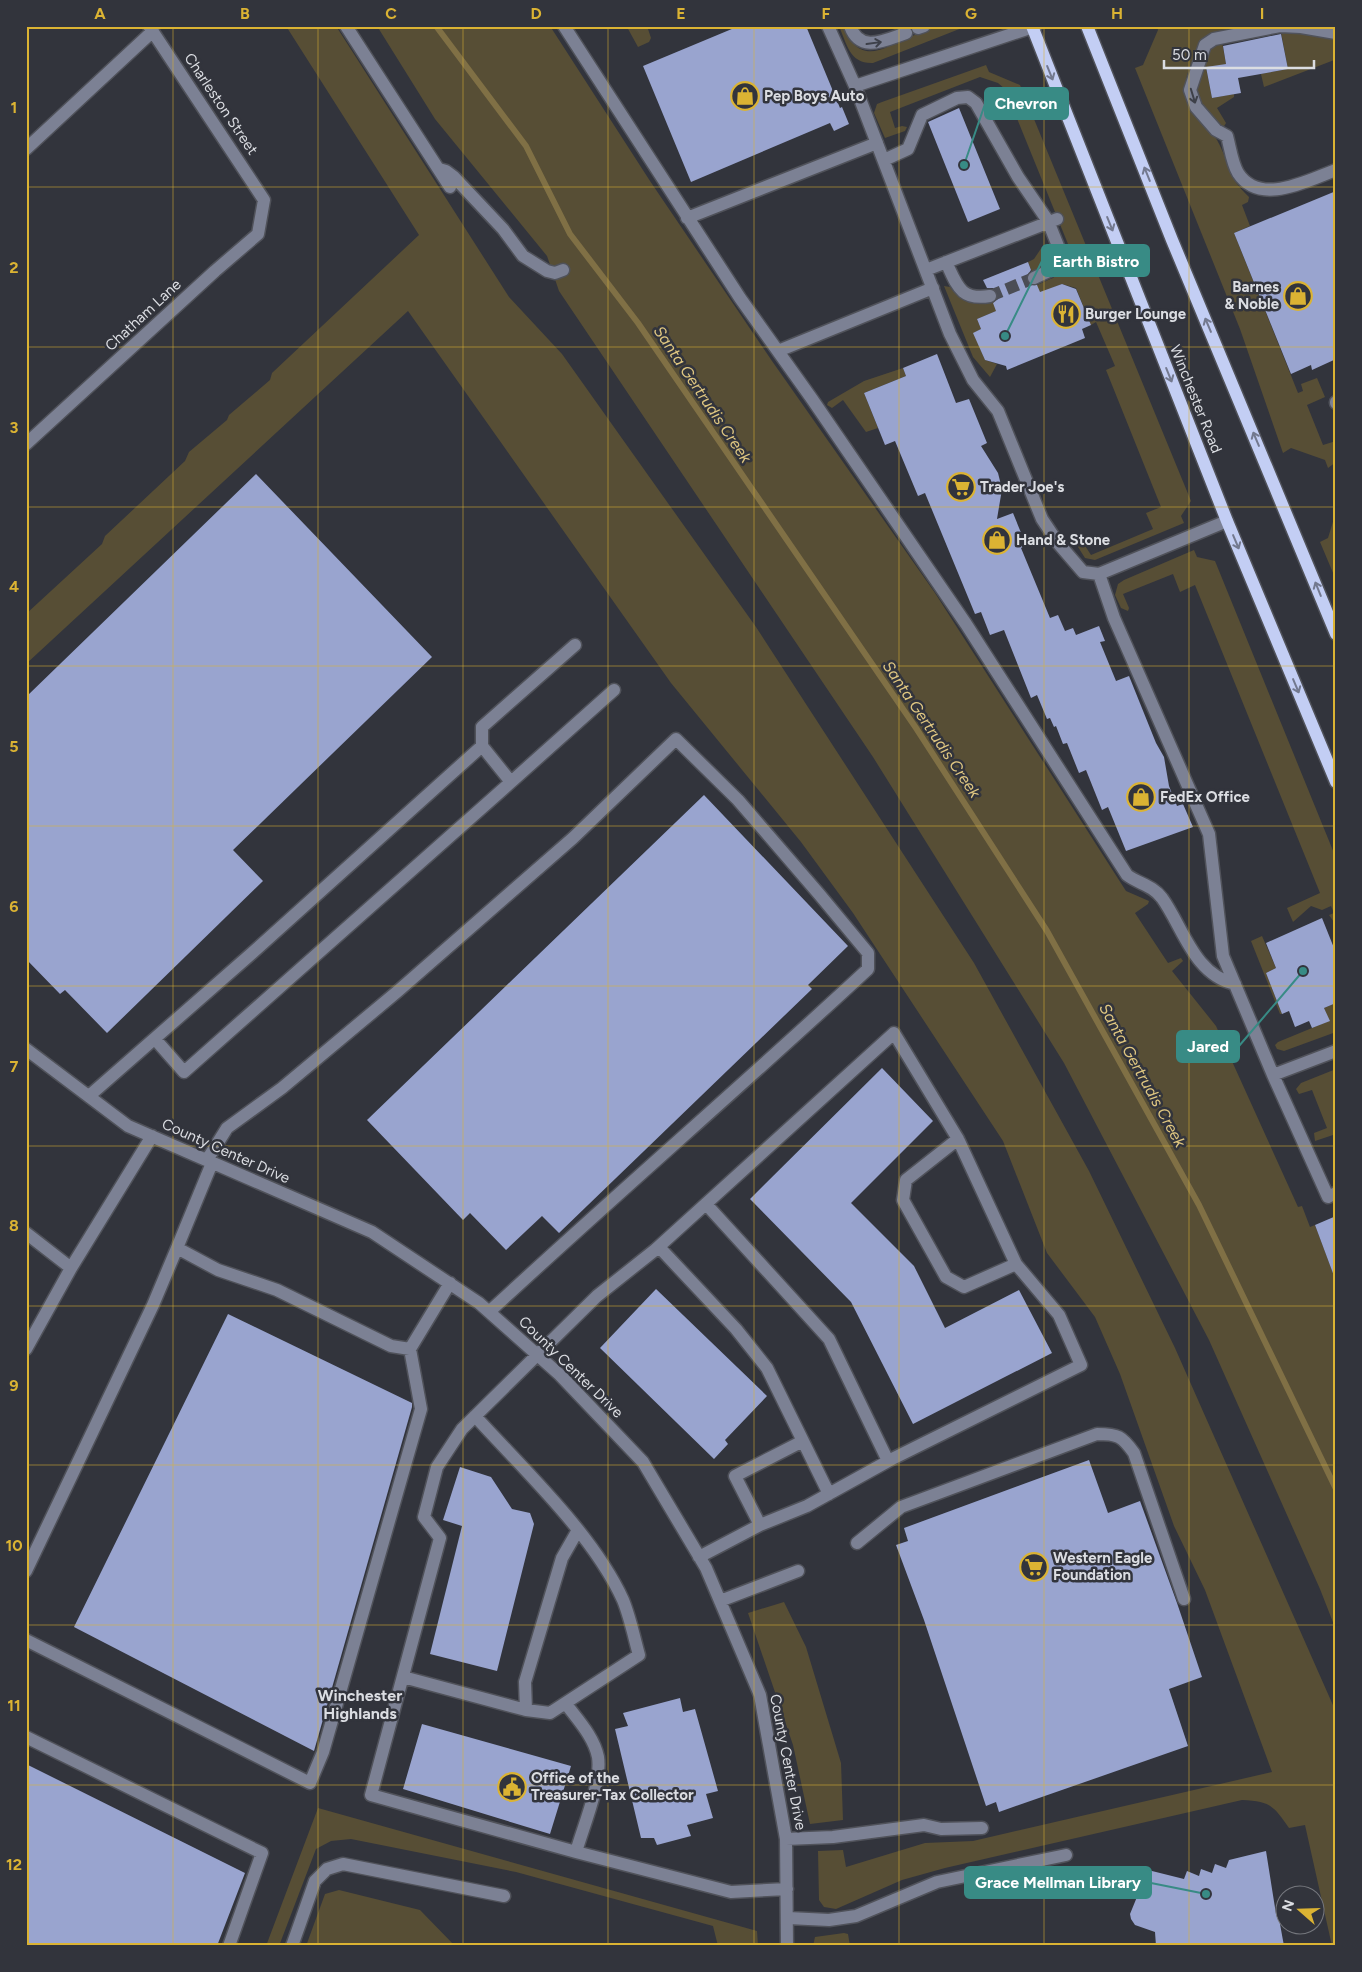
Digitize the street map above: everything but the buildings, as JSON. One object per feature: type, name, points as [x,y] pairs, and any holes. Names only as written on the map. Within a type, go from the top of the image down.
[{"type":"main road","points":[[1087,26],[1172,240],[1336,634]]},
{"type":"main road","name":"Winchester Road","points":[[1034,27],[1227,521],[1336,782]]},
{"type":"street","points":[[346,26],[450,187]]},
{"type":"street","points":[[565,26],[740,298],[778,350],[966,624],[1128,875],[1136,882],[1152,887],[1162,898],[1192,951],[1216,976],[1223,981],[1234,984]]},
{"type":"street","points":[[828,26],[855,86],[884,160],[904,197],[926,270],[950,334],[973,380],[1001,418],[1042,519],[1058,543],[1084,572],[1099,574],[1227,521]]},
{"type":"street","points":[[850,26],[852,34],[865,44],[876,44],[906,33]]},
{"type":"street","points":[[1336,33],[1301,27],[1280,26],[1214,39],[1205,45],[1190,90],[1196,107],[1216,130],[1227,136],[1238,174],[1252,186],[1267,190],[1285,188],[1336,170]]},
{"type":"street","points":[[855,86],[1034,27]]},
{"type":"street","points":[[26,149],[151,29]]},
{"type":"street","name":"Charleston Street","points":[[151,29],[264,200]]},
{"type":"street","points":[[884,160],[908,150],[922,115],[957,98],[968,97],[976,103],[1018,177],[1053,220],[1058,254],[1051,270],[1034,278]]},
{"type":"street","points":[[687,218],[877,143]]},
{"type":"street","points":[[438,169],[446,170],[454,177],[503,229],[523,256],[547,272],[555,273],[563,270]]},
{"type":"street","name":"Chatham Lane","points":[[26,444],[258,234],[264,200]]},
{"type":"street","points":[[926,270],[1053,220]]},
{"type":"street","points":[[946,262],[958,289],[972,298],[990,296]]},
{"type":"street","points":[[778,350],[933,288]]},
{"type":"street","points":[[1099,574],[1114,618],[1209,834],[1223,956],[1273,1075],[1328,1197],[1336,1193]]},
{"type":"street","points":[[511,782],[482,746],[482,727],[574,645]]},
{"type":"street","points":[[155,1039],[184,1072],[614,690]]},
{"type":"street","points":[[26,1571],[153,1305],[210,1161],[227,1128],[282,1088],[398,991],[573,838],[676,739],[738,800],[819,894],[868,954],[868,969],[779,1052],[568,1239],[489,1312]]},
{"type":"street","points":[[89,1096],[482,746]]},
{"type":"street","points":[[699,1557],[760,1525],[807,1506],[888,1461],[1081,1365],[1059,1316],[1016,1264],[958,1140],[894,1033],[659,1247],[597,1296],[462,1429],[437,1468],[424,1517],[440,1538],[371,1796],[731,1892],[787,1889]]},
{"type":"street","name":"County Center Drive","points":[[26,1050],[128,1126],[372,1232],[450,1283],[489,1312],[538,1355],[643,1462],[699,1557],[720,1601],[760,1696],[786,1839],[788,1946]]},
{"type":"street","points":[[1273,1075],[1336,1051]]},
{"type":"street","points":[[26,1349],[71,1268],[152,1136]]},
{"type":"street","points":[[958,1140],[906,1180],[903,1200],[946,1277],[964,1287],[1016,1264]]},
{"type":"street","points":[[706,1204],[829,1339],[888,1461]]},
{"type":"street","points":[[26,1233],[71,1268]]},
{"type":"street","points":[[659,1247],[736,1328],[767,1368],[829,1494]]},
{"type":"street","points":[[176,1248],[218,1270],[277,1290],[391,1346],[410,1349]]},
{"type":"street","points":[[26,1640],[310,1783],[323,1752],[421,1409],[410,1349],[450,1283]]},
{"type":"street","points":[[403,1677],[526,1710],[550,1713],[639,1655],[624,1601],[601,1559],[578,1530],[476,1416]]},
{"type":"street","points":[[857,1543],[901,1507],[1097,1434],[1110,1434],[1124,1438],[1134,1452],[1184,1599]]},
{"type":"street","points":[[760,1525],[735,1476],[803,1442]]},
{"type":"street","points":[[526,1710],[525,1682],[562,1558],[578,1530]]},
{"type":"street","points":[[720,1601],[798,1571]]},
{"type":"street","points":[[566,1704],[590,1737],[598,1758],[596,1781],[576,1852]]},
{"type":"street","points":[[26,1736],[262,1853],[229,1946]]},
{"type":"street","points":[[786,1839],[841,1836],[924,1825],[941,1828],[982,1828]]},
{"type":"street","points":[[788,1918],[829,1920],[856,1916],[937,1882],[1066,1855]]},
{"type":"street","points":[[292,1946],[315,1881],[327,1869],[343,1864],[504,1896]]},
{"type":"shaded area","points":[[286,26],[336,26],[509,297],[562,354],[756,627],[974,963],[1089,1171],[1175,1348],[1336,1712],[1336,1946],[1332,1946],[1324,1910],[1324,1884],[1318,1884],[1305,1825],[1289,1828],[1279,1814],[1265,1803],[1242,1800],[945,1868],[902,1880],[836,1909],[824,1907],[819,1900],[818,1851],[843,1850],[846,1867],[925,1843],[973,1841],[1272,1772],[1205,1590],[1174,1526],[1120,1374],[1095,1317],[1047,1253],[1003,1141],[853,913],[801,842],[671,683],[408,311],[26,664],[26,614],[102,544],[105,536],[185,461],[189,452],[270,380],[272,373],[419,235]]},
{"type":"shaded area","points":[[377,26],[550,26],[650,181],[772,361],[935,593],[1126,891],[1149,901],[1148,904],[1135,913],[1168,963],[1181,958],[1183,961],[1172,971],[1216,1026],[1298,1207],[1302,1206],[1310,1227],[1315,1225],[1336,1281],[1336,1630],[1320,1589],[1209,1340],[1064,1063],[873,757],[559,291],[547,256],[435,119]]},
{"type":"shaded area","points":[[647,26],[651,38],[649,42],[638,47],[627,27]]},
{"type":"shaded area","points":[[839,26],[843,26],[849,38],[856,46],[863,50],[871,51],[888,47],[907,36],[908,38],[934,26],[967,26],[873,63],[854,57],[847,46]]},
{"type":"shaded area","points":[[1157,26],[1249,26],[1199,45],[1187,75],[1185,93],[1194,113],[1217,140],[1236,182],[1249,197],[1248,202],[1242,205],[1250,226],[1234,233],[1298,393],[1303,391],[1301,384],[1317,378],[1325,397],[1307,405],[1323,445],[1336,441],[1336,462],[1328,468],[1325,460],[1291,448],[1283,453],[1240,329],[1135,68],[1143,65],[1158,30]]},
{"type":"shaded area","points":[[1281,32],[1300,32],[1336,39],[1336,64],[1334,60],[1264,87],[1261,74],[1288,69]]},
{"type":"shaded area","points":[[1222,42],[1226,64],[1206,68],[1212,98],[1234,94],[1234,97],[1217,108],[1226,123],[1223,128],[1201,106],[1195,86],[1207,50],[1213,45]]},
{"type":"shaded area","points":[[986,65],[989,72],[1020,85],[1191,501],[1181,516],[1184,523],[1095,560],[1085,558],[1078,547],[1082,541],[1091,555],[1153,529],[1146,513],[1161,507],[1106,370],[1115,366],[1096,322],[1091,325],[1076,288],[1062,284],[977,319],[981,329],[974,333],[985,360],[997,364],[990,377],[973,357],[944,286],[950,287],[960,297],[972,302],[985,303],[1000,300],[1053,278],[1063,267],[1066,258],[1068,244],[1005,89],[998,83],[980,77],[890,112],[895,128],[907,127],[905,131],[885,138],[874,113],[877,104]]},
{"type":"shaded area","points":[[1042,247],[1046,247],[1047,252],[1045,262],[1032,272],[1028,262],[1034,259]]},
{"type":"shaded area","points":[[903,368],[906,376],[864,393],[878,428],[866,432],[843,400],[832,408],[827,405],[828,402],[864,381]]},
{"type":"shaded area","points":[[1336,512],[1336,580],[1320,542],[1328,538]]},
{"type":"shaded area","points":[[1194,550],[1197,557],[1215,561],[1336,858],[1336,925],[1329,915],[1334,913],[1331,906],[1322,910],[1311,906],[1293,922],[1287,908],[1320,893],[1195,585],[1180,592],[1173,574],[1123,594],[1129,608],[1128,611],[1121,608],[1115,595],[1118,584],[1124,580]]},
{"type":"shaded area","points":[[1262,936],[1276,968],[1266,973],[1282,1014],[1280,1014],[1251,941]]},
{"type":"shaded area","points":[[1336,1003],[1336,1032],[1284,1051],[1277,1049],[1275,1045],[1278,1042],[1329,1021],[1324,1008]]},
{"type":"shaded area","points":[[1336,1069],[1336,1134],[1315,1141],[1314,1133],[1327,1128],[1312,1090],[1299,1094],[1296,1089],[1301,1083]]},
{"type":"shaded area","points":[[784,1602],[806,1647],[841,1763],[843,1820],[810,1824],[793,1745],[748,1613]]},
{"type":"shaded area","points":[[318,1808],[757,1931],[758,1946],[718,1946],[713,1926],[516,1872],[351,1839],[331,1841],[316,1849],[279,1946],[266,1946]]},
{"type":"shaded area","points":[[339,1890],[420,1910],[455,1946],[306,1946],[325,1894]]},
{"type":"shaded area","points":[[848,1934],[850,1946],[813,1946],[815,1937]]},
{"type":"waterway","name":"Santa Gertrudis Creek","points":[[436,26],[526,146],[570,234],[638,323],[916,728],[1047,931],[1199,1205],[1336,1489]]},
{"type":"tunnel","points":[[990,296],[1034,278]]},
{"type":"place","name":"Pep Boys Auto","points":[[745,96]]},
{"type":"place","name":"Chevron","points":[[964,165]]},
{"type":"place","name":"Barnes & Noble","points":[[1298,296]]},
{"type":"place","name":"Burger Lounge","points":[[1066,314]]},
{"type":"place","name":"Earth Bistro","points":[[1005,336]]},
{"type":"place","name":"Trader Joe's","points":[[961,487]]},
{"type":"place","name":"Hand & Stone","points":[[997,540]]},
{"type":"place","name":"FedEx Office","points":[[1141,797]]},
{"type":"place","name":"Jared","points":[[1303,971]]},
{"type":"place","name":"Western Eagle Foundation","points":[[1034,1567]]},
{"type":"place","name":"Office of the Treasurer-Tax Collector","points":[[512,1787]]},
{"type":"place","name":"Grace Mellman Library","points":[[1206,1894]]},
{"type":"district","name":"Winchester Highlands","points":[[360,1704]]}]
